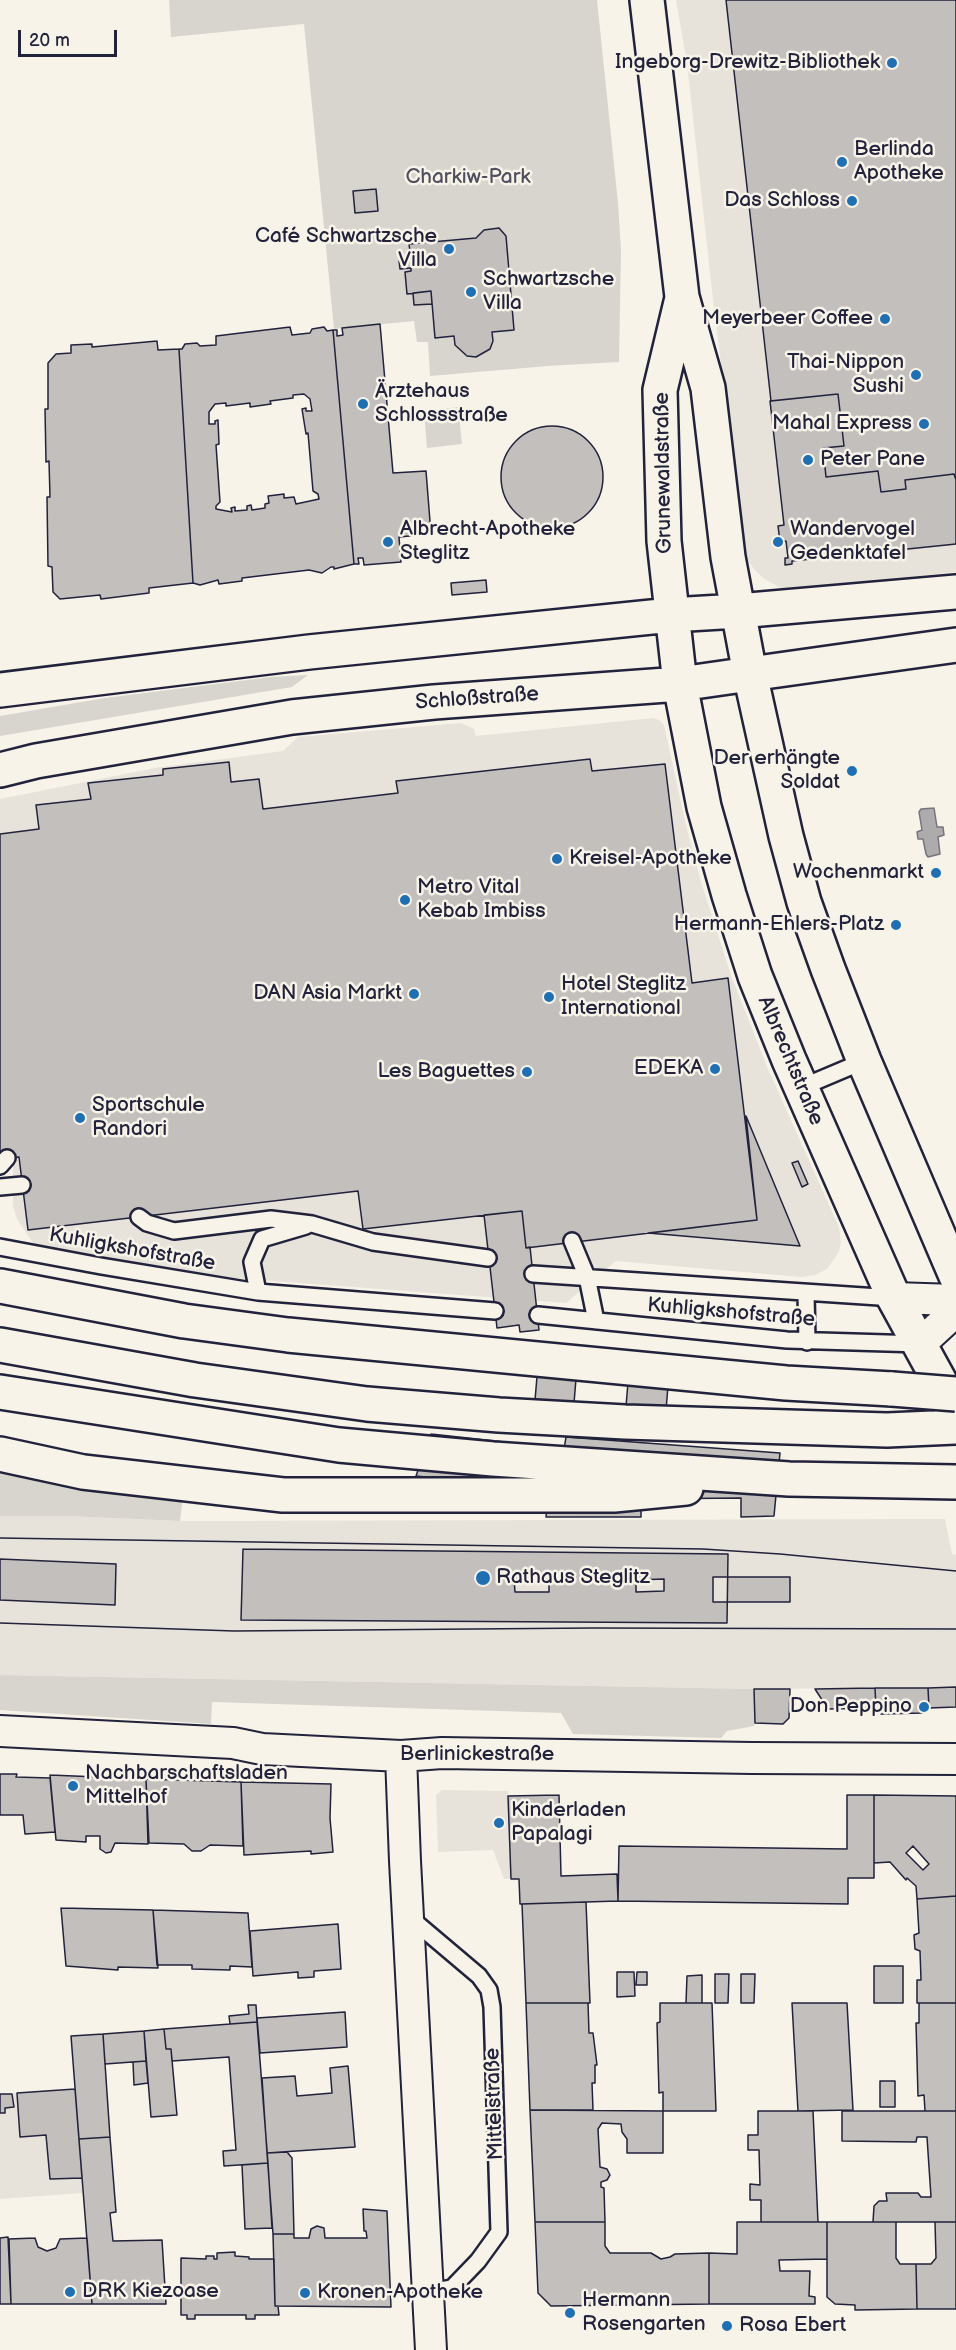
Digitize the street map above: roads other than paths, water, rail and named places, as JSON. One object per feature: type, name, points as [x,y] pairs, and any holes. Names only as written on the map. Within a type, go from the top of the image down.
[{"type":"main road","name":"Grunewaldstraße","points":[[647,0],[682,297],[708,388],[728,557],[750,674]]},
{"type":"main road","name":"Grunewaldstraße","points":[[680,684],[664,541],[660,390],[682,297]]},
{"type":"main road","points":[[0,690],[309,652],[671,615],[956,592]]},
{"type":"main road","name":"Schloßstraße","points":[[0,770],[47,759],[292,717],[434,702],[680,684],[956,645]]},
{"type":"main road","points":[[750,674],[786,836],[804,902],[864,1061],[956,1276]]},
{"type":"main road","name":"Albrechtstraße","points":[[680,684],[704,807],[755,976],[800,1088],[894,1298],[920,1344],[956,1418]]},
{"type":"main road","points":[[0,1286],[202,1324],[288,1335],[774,1382],[956,1394]]},
{"type":"main road","points":[[0,1346],[195,1380],[367,1404],[625,1422],[887,1430],[956,1427]]},
{"type":"main road","points":[[0,1392],[190,1423],[363,1447],[493,1459],[789,1479],[956,1482]]},
{"type":"main road","points":[[0,1454],[83,1472],[283,1495],[614,1495],[789,1479]]},
{"type":"street","points":[[894,1298],[956,1300]]},
{"type":"street","points":[[920,1344],[956,1311]]},
{"type":"street","name":"Berlinickestraße","points":[[0,1731],[233,1743],[262,1749],[401,1756],[442,1753],[956,1759]]},
{"type":"street","points":[[401,1756],[430,2350]]},
{"type":"lane","points":[[800,1088],[864,1061]]},
{"type":"lane","points":[[0,1187],[22,1185]]},
{"type":"lane","name":"Kuhligkshofstraße","points":[[139,1216],[147,1223],[174,1231],[271,1219],[312,1224],[373,1242],[488,1258]]},
{"type":"lane","points":[[258,1292],[252,1262],[262,1239],[312,1224]]},
{"type":"lane","points":[[572,1241],[587,1277],[596,1321]]},
{"type":"lane","name":"Kuhligkshofstraße","points":[[0,1247],[258,1292],[495,1311]]},
{"type":"lane","name":"Kuhligkshofstraße","points":[[533,1274],[894,1298]]},
{"type":"lane","points":[[806,1293],[807,1342]]},
{"type":"lane","name":"Kuhligkshofstraße","points":[[538,1315],[807,1342],[920,1344]]},
{"type":"lane","name":"Mittelstraße","points":[[408,1916],[479,1976],[489,1990],[492,2007],[499,2232],[478,2261],[452,2288],[428,2292]]},
{"type":"tram line","points":[[0,1538],[703,1549],[956,1571]]},
{"type":"tram line","points":[[0,1623],[234,1631],[593,1628],[956,1629]]},
{"type":"place","name":"Ingeborg-Drewitz-Bibliothek","points":[[892,63]]},
{"type":"place","name":"Berlinda Apotheke","points":[[842,162]]},
{"type":"place","name":"Das Schloss","points":[[852,201]]},
{"type":"place","name":"Café Schwartzsche Villa","points":[[449,249]]},
{"type":"place","name":"Schwartzsche Villa","points":[[471,292]]},
{"type":"place","name":"Meyerbeer Coffee","points":[[885,319]]},
{"type":"place","name":"Thai-Nippon Sushi","points":[[916,375]]},
{"type":"place","name":"Ärztehaus Schlossstraße","points":[[363,404]]},
{"type":"place","name":"Mahal Express","points":[[924,424]]},
{"type":"place","name":"Peter Pane","points":[[808,460]]},
{"type":"place","name":"Albrecht-Apotheke Steglitz","points":[[388,542]]},
{"type":"place","name":"Wandervogel Gedenktafel","points":[[778,542]]},
{"type":"place","name":"Der erhängte Soldat","points":[[852,771]]},
{"type":"place","name":"Kreisel-Apotheke","points":[[557,859]]},
{"type":"place","name":"Wochenmarkt","points":[[936,873]]},
{"type":"place","name":"Metro Vital Kebab Imbiss","points":[[405,900]]},
{"type":"place","name":"Hermann-Ehlers-Platz","points":[[896,925]]},
{"type":"place","name":"DAN Asia Markt","points":[[414,994]]},
{"type":"place","name":"Hotel Steglitz International","points":[[549,997]]},
{"type":"place","name":"EDEKA","points":[[715,1069]]},
{"type":"place","name":"Les Baguettes","points":[[527,1072]]},
{"type":"place","name":"Sportschule Randori","points":[[80,1118]]},
{"type":"place","name":"Rathaus Steglitz","points":[[483,1578]]},
{"type":"place","name":"Don Peppino","points":[[924,1707]]},
{"type":"place","name":"Nachbarschaftsladen Mittelhof","points":[[73,1786]]},
{"type":"place","name":"Kinderladen Papalagi","points":[[499,1823]]},
{"type":"place","name":"DRK Kiezoase","points":[[70,2292]]},
{"type":"place","name":"Kronen-Apotheke","points":[[305,2293]]},
{"type":"place","name":"Hermann Rosengarten","points":[[570,2313]]},
{"type":"place","name":"Rosa Ebert","points":[[727,2326]]},
{"type":"park label","name":"Charkiw-Park","points":[[468,178]]}]
